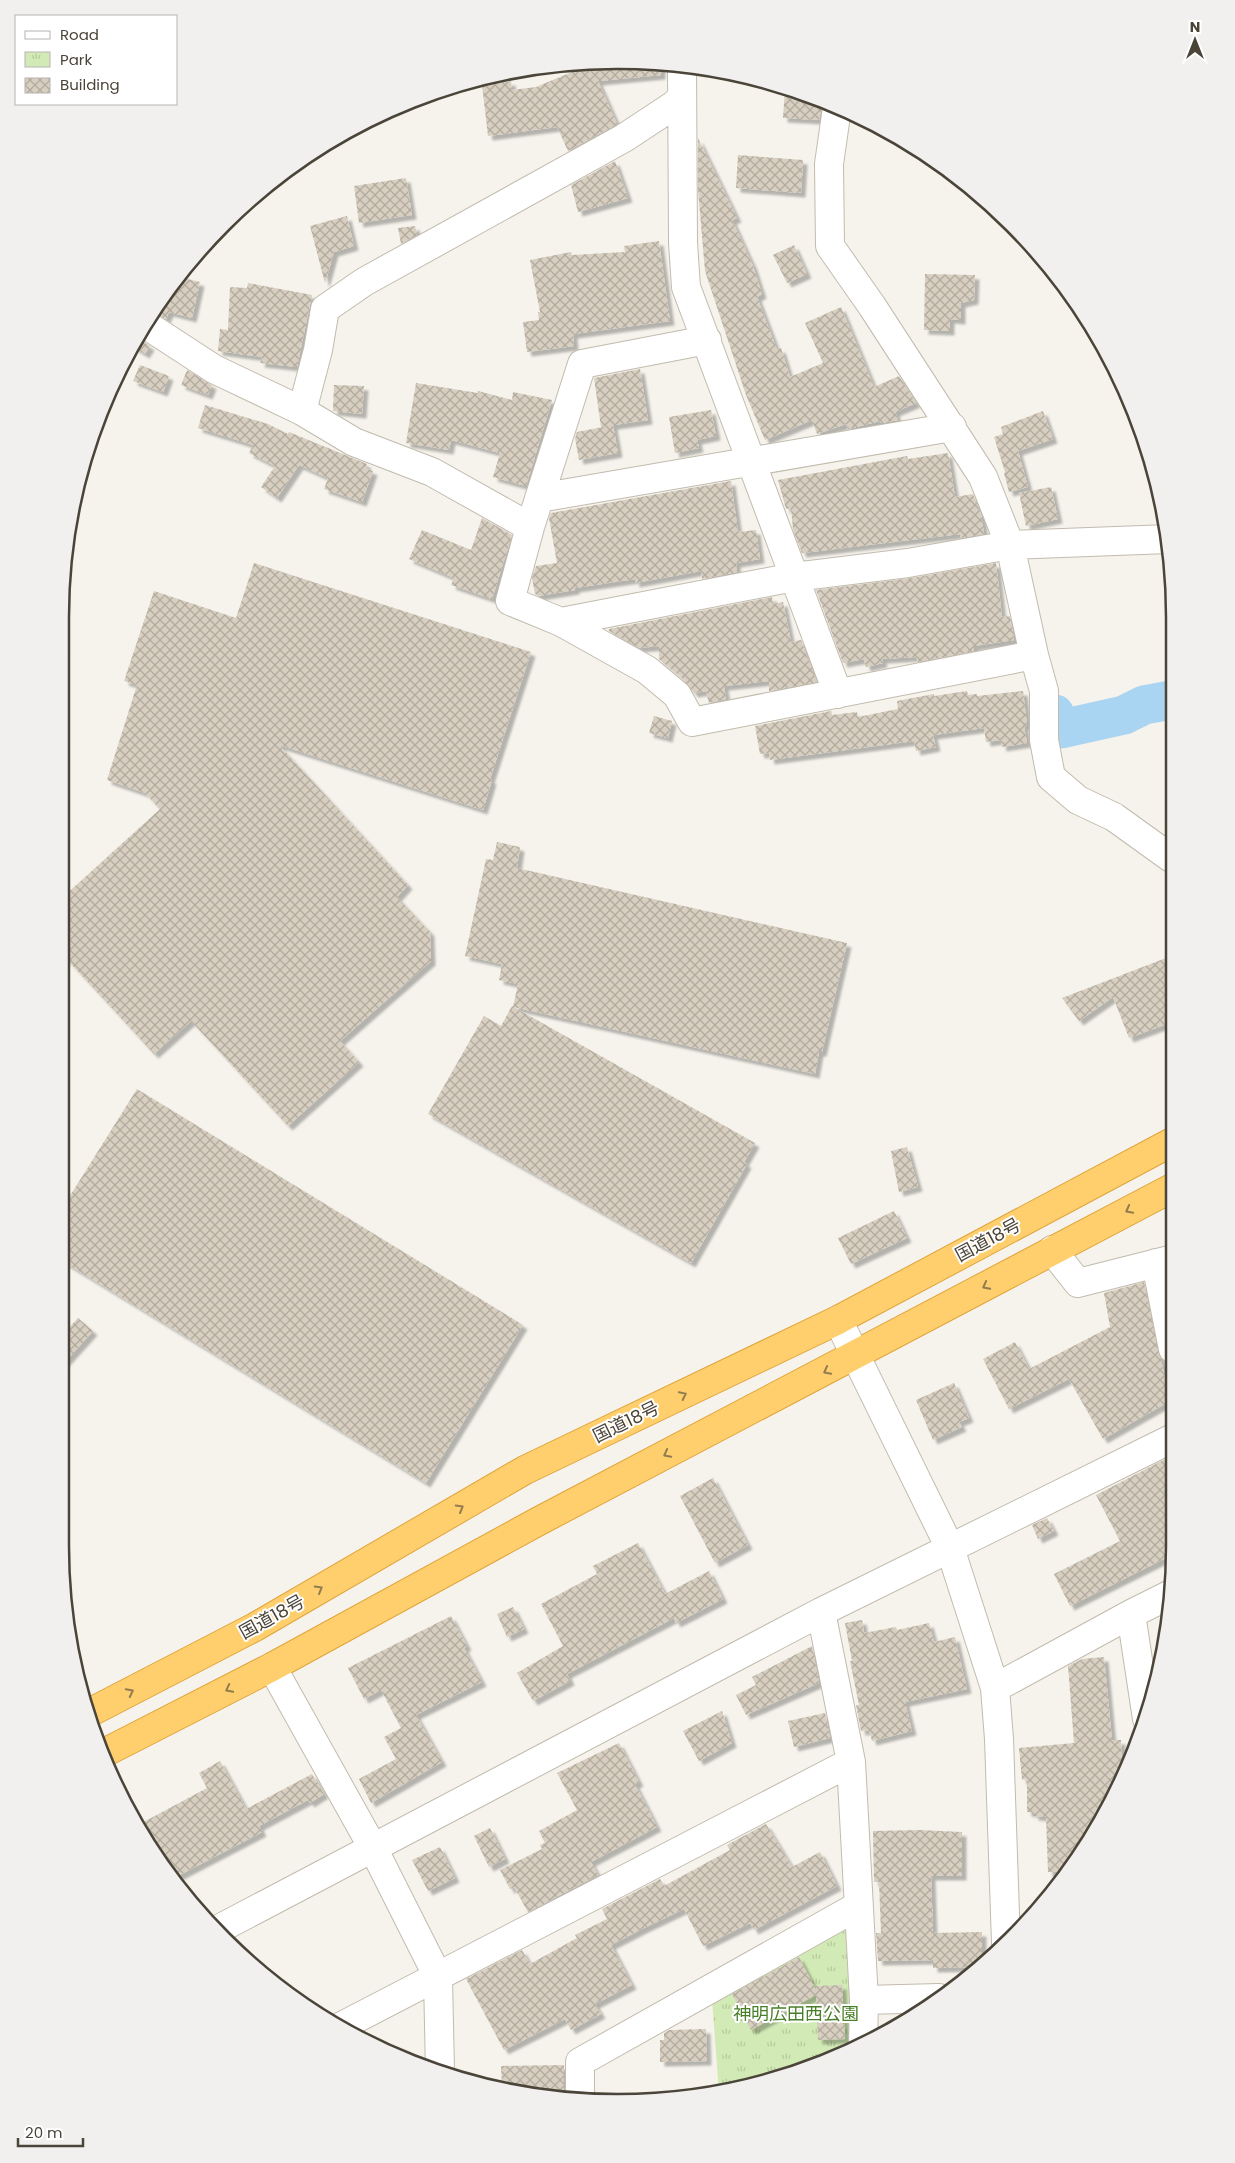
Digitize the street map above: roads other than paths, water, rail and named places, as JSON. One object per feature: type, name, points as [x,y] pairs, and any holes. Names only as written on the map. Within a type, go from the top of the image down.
[{"type":"highway","name":"国道18号","points":[[94,1710],[255,1627],[525,1470],[838,1320],[1166,1145]]},
{"type":"highway","points":[[109,1750],[272,1667],[538,1521],[1166,1191]]},
{"type":"street","points":[[682,72],[686,287],[753,462],[838,694]]},
{"type":"street","points":[[302,411],[318,350],[325,309],[364,282],[624,138],[674,105],[681,98]]},
{"type":"street","points":[[836,115],[829,164],[830,246],[952,427],[983,477],[1010,545],[1034,656],[1044,691],[1044,740],[1051,777],[1078,800],[1114,817],[1166,854]]},
{"type":"street","points":[[151,328],[214,369],[302,411],[354,442],[432,472],[530,526]]},
{"type":"street","points":[[707,340],[582,364],[530,526],[510,602],[561,622],[647,670],[677,695],[692,722],[1034,656]]},
{"type":"street","points":[[540,498],[952,427]]},
{"type":"street","points":[[561,622],[794,577],[908,564],[1010,545],[1161,539]]},
{"type":"street","points":[[1052,1250],[1078,1282],[1164,1261],[1166,1281]]},
{"type":"street","points":[[838,1320],[854,1356],[950,1548],[994,1688],[999,1739],[1006,1934]]},
{"type":"street","points":[[222,1926],[821,1612],[1166,1441]]},
{"type":"street","points":[[994,1688],[1164,1598]]},
{"type":"street","points":[[821,1612],[851,1762],[864,2000],[863,2036]]},
{"type":"street","points":[[1131,1614],[1144,1702]]},
{"type":"street","points":[[272,1667],[373,1848],[438,1976],[440,2065]]},
{"type":"street","points":[[347,2023],[851,1762]]},
{"type":"street","points":[[580,2093],[580,2062],[858,1906]]},
{"type":"street","points":[[864,2000],[927,1998]]},
{"type":"waterway","points":[[1055,714],[1061,729],[1124,715],[1144,705],[1166,701]]},
{"type":"park label","name":"神明広田西公園","points":[[796,2014]]}]
